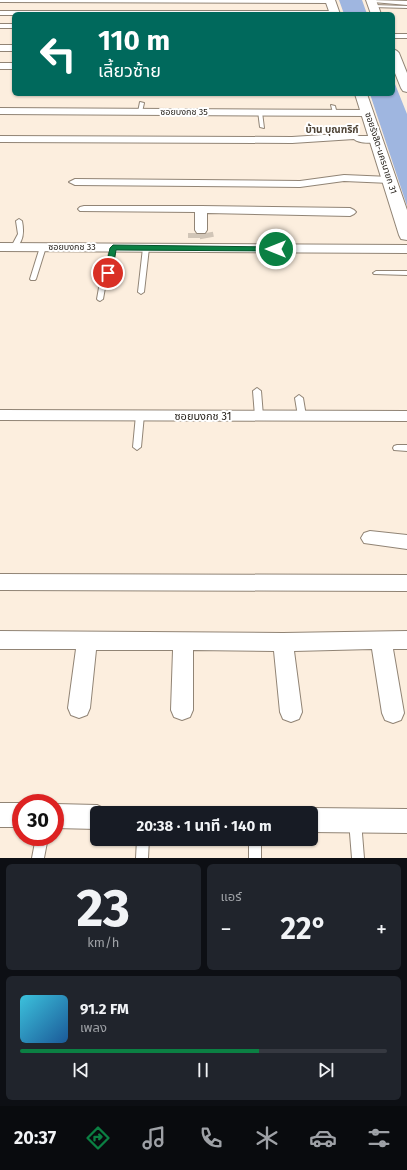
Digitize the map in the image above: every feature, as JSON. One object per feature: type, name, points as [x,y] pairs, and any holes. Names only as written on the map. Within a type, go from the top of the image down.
[{"type":"street","points":[[0,0],[330,0],[334,12]]},
{"type":"street","points":[[375,7],[407,3]]},
{"type":"street","points":[[375,7],[407,9]]},
{"type":"street","points":[[0,13],[12,13]]},
{"type":"street","points":[[0,26],[12,26]]},
{"type":"street","points":[[395,36],[407,36]]},
{"type":"street","points":[[0,48],[12,48]]},
{"type":"street","points":[[395,56],[404,68],[407,88]]},
{"type":"street","points":[[0,66],[12,69]]},
{"type":"street","name":"ซอยรังสิต-นครนายก 31","points":[[362,96],[407,235]]},
{"type":"street","name":"ซอยบงกช 35","points":[[0,111],[141,107],[260,112],[334,109],[368,113]]},
{"type":"street","points":[[0,139],[292,140],[376,137]]},
{"type":"street","points":[[75,182],[300,184],[314,181],[337,180],[360,182],[365,180],[390,180]]},
{"type":"street","points":[[84,208],[350,212]]},
{"type":"street","points":[[201,210],[201,238]]},
{"type":"street","name":"ซอยบงกช 33","points":[[0,247],[146,248],[201,238],[407,249]]},
{"type":"street","name":"ซอยบงกช 31","points":[[0,415],[407,416]]},
{"type":"street","points":[[370,538],[407,542]]},
{"type":"street","points":[[0,582],[407,583]]},
{"type":"street","points":[[0,640],[283,642],[407,640]]},
{"type":"street","points":[[381,640],[394,712]]},
{"type":"street","points":[[79,708],[87,641]]},
{"type":"street","points":[[182,710],[183,642]]},
{"type":"street","points":[[283,642],[290,712]]},
{"type":"street","points":[[0,815],[12,815]]},
{"type":"street","points":[[64,816],[90,816]]},
{"type":"street","points":[[318,820],[407,821]]},
{"type":"lane","points":[[260,112],[262,127]]},
{"type":"lane","points":[[14,247],[21,234],[19,221]]},
{"type":"lane","points":[[33,279],[43,247]]},
{"type":"lane","points":[[100,299],[103,282],[108,273],[113,248]]},
{"type":"lane","points":[[141,292],[146,248]]},
{"type":"lane","points":[[376,273],[407,273]]},
{"type":"lane","points":[[256,391],[259,416]]},
{"type":"lane","points":[[299,398],[302,416]]},
{"type":"lane","points":[[137,447],[140,415]]},
{"type":"lane","points":[[397,448],[407,448]]},
{"type":"lane","points":[[355,820],[358,858]]},
{"type":"lane","points":[[38,858],[40,846]]},
{"type":"lane","points":[[142,858],[143,846]]},
{"type":"lane","points":[[254,846],[255,858]]},
{"type":"water","points":[[339,0],[362,0],[366,12],[343,12]]},
{"type":"water","points":[[395,84],[407,114],[407,206],[371,96],[395,96]]},
{"type":"tunnel","points":[[195,233],[195,238]]},
{"type":"tunnel","points":[[206,233],[207,238]]},
{"type":"district","name":"บ้าน บุณฑริก์","points":[[332,130]]},
{"type":"route","points":[[108,273],[113,248],[276,249]]}]
